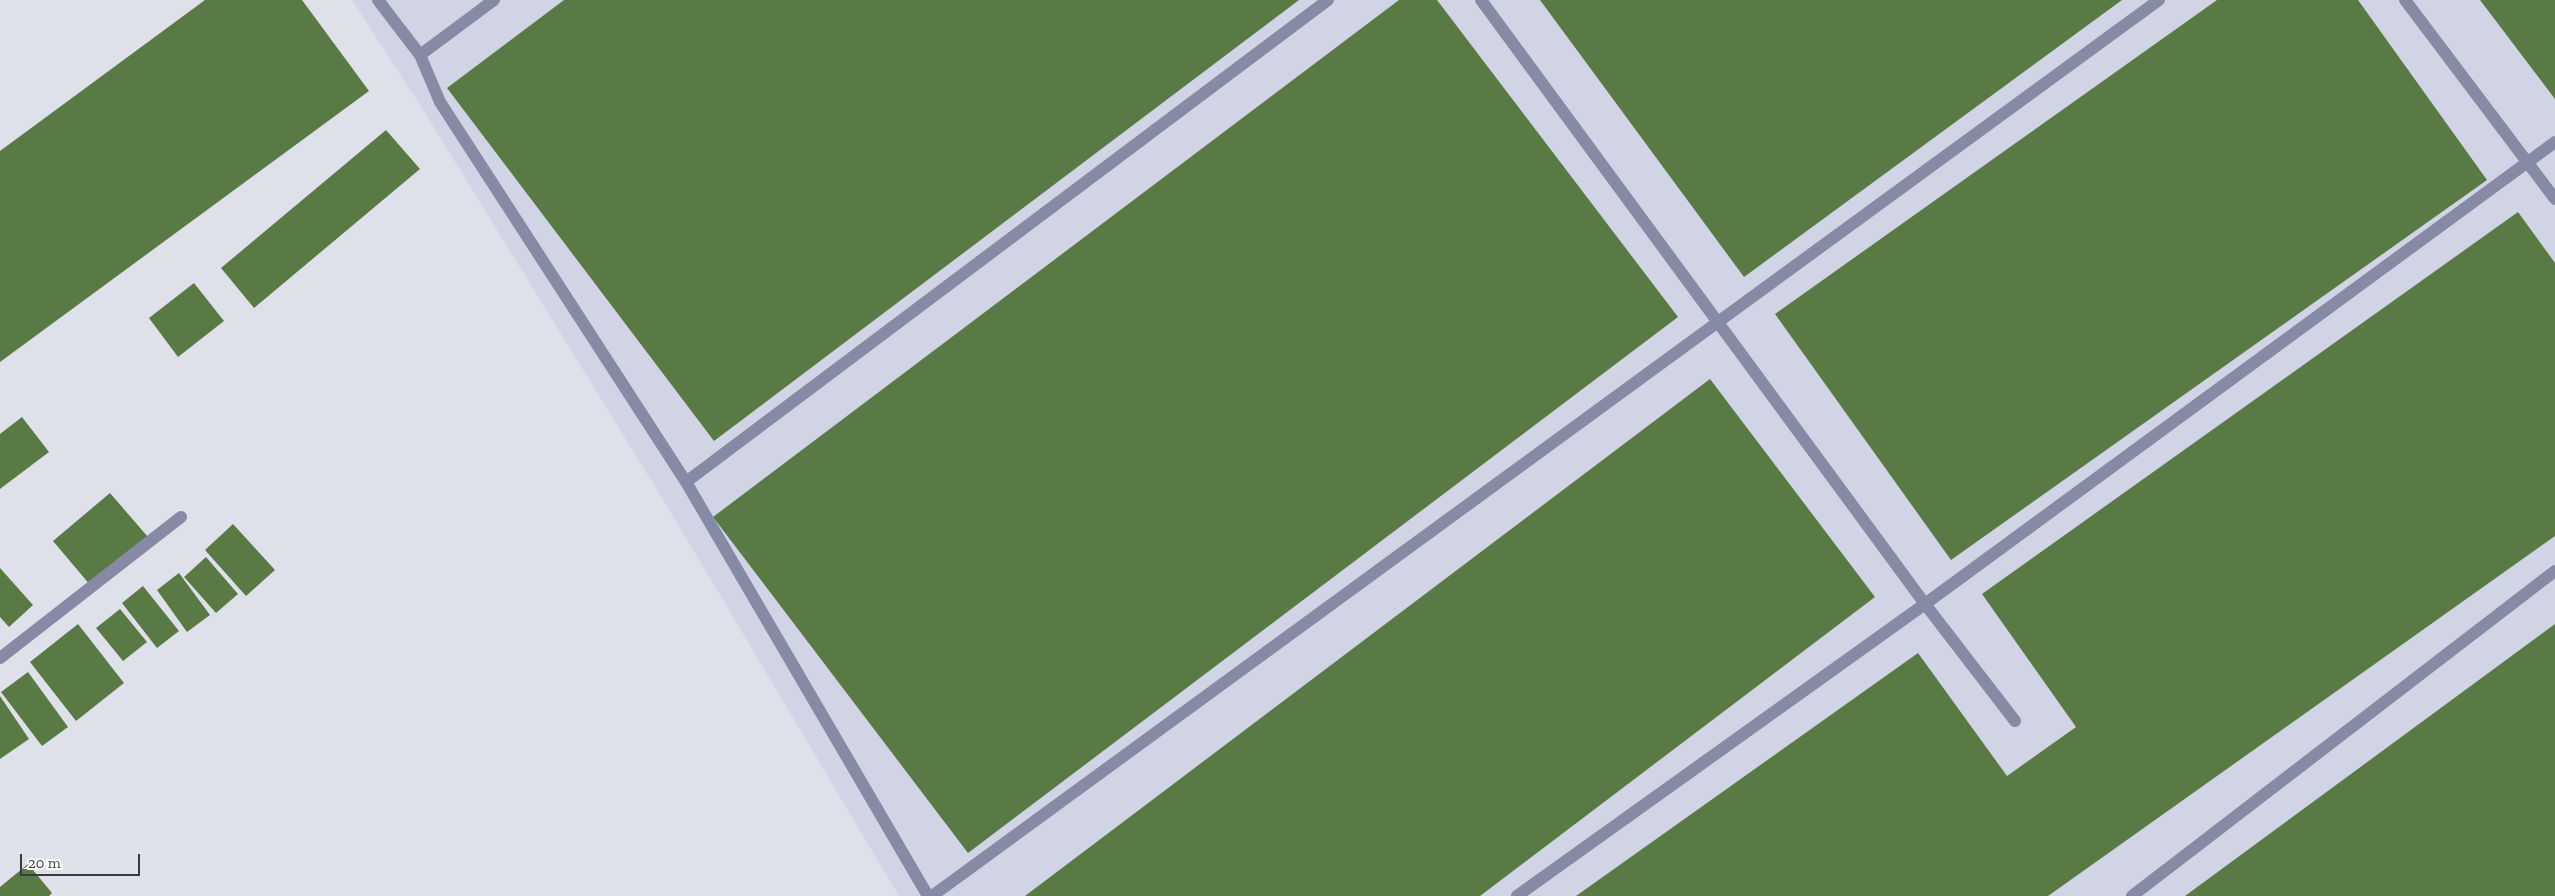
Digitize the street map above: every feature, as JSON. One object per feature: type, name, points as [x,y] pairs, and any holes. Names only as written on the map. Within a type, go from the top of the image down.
[{"type":"street","points":[[378,0],[420,55],[440,102],[686,482],[930,896],[2159,0]]},
{"type":"street","points":[[420,55],[494,0]]},
{"type":"street","points":[[686,482],[1328,0]]},
{"type":"street","points":[[1481,0],[1925,604],[2015,721]]},
{"type":"street","points":[[2405,0],[2555,199]]},
{"type":"street","points":[[1517,896],[1925,604],[2555,142]]},
{"type":"street","points":[[0,658],[181,517]]},
{"type":"street","points":[[2132,896],[2555,570]]},
{"type":"shaded area","points":[[352,0],[2555,0],[2555,896],[899,896],[670,511],[422,108]]},
{"type":"building","points":[[205,0],[302,0],[369,91],[0,362],[0,151]]},
{"type":"building","points":[[564,0],[1299,0],[714,441],[447,88]]},
{"type":"building","points":[[1399,0],[1437,0],[1678,317],[968,853],[713,517]]},
{"type":"building","points":[[1540,0],[2122,0],[1744,277]]},
{"type":"building","points":[[2217,0],[2358,0],[2487,180],[1951,560],[1775,314]]},
{"type":"building","points":[[2480,0],[2555,0],[2555,99]]},
{"type":"building","points":[[386,130],[420,169],[254,308],[221,268]]},
{"type":"building","points":[[2518,212],[2555,263],[2555,536],[2048,896],[1576,896],[1918,653],[2007,776],[2076,727],[1982,594]]},
{"type":"building","points":[[194,283],[224,321],[178,357],[149,318]]},
{"type":"building","points":[[1710,379],[1875,597],[1480,896],[1025,896]]},
{"type":"building","points":[[22,417],[49,452],[0,489],[0,434]]},
{"type":"building","points":[[110,493],[148,537],[91,586],[53,541]]},
{"type":"building","points":[[233,524],[275,570],[246,596],[205,550]]},
{"type":"building","points":[[206,557],[238,594],[216,613],[184,577]]},
{"type":"building","points":[[0,568],[33,605],[9,627],[0,617]]},
{"type":"building","points":[[179,573],[210,615],[187,632],[157,590]]},
{"type":"building","points":[[143,586],[179,631],[157,648],[122,603]]},
{"type":"building","points":[[120,609],[147,642],[123,661],[96,628]]},
{"type":"building","points":[[78,624],[124,683],[76,721],[30,662]]},
{"type":"building","points":[[2555,624],[2555,896],[2185,896]]},
{"type":"building","points":[[28,672],[68,727],[42,746],[1,692]]},
{"type":"building","points":[[0,696],[29,739],[0,759]]},
{"type":"building","points":[[28,864],[52,893],[49,896],[0,896],[0,887]]}]
